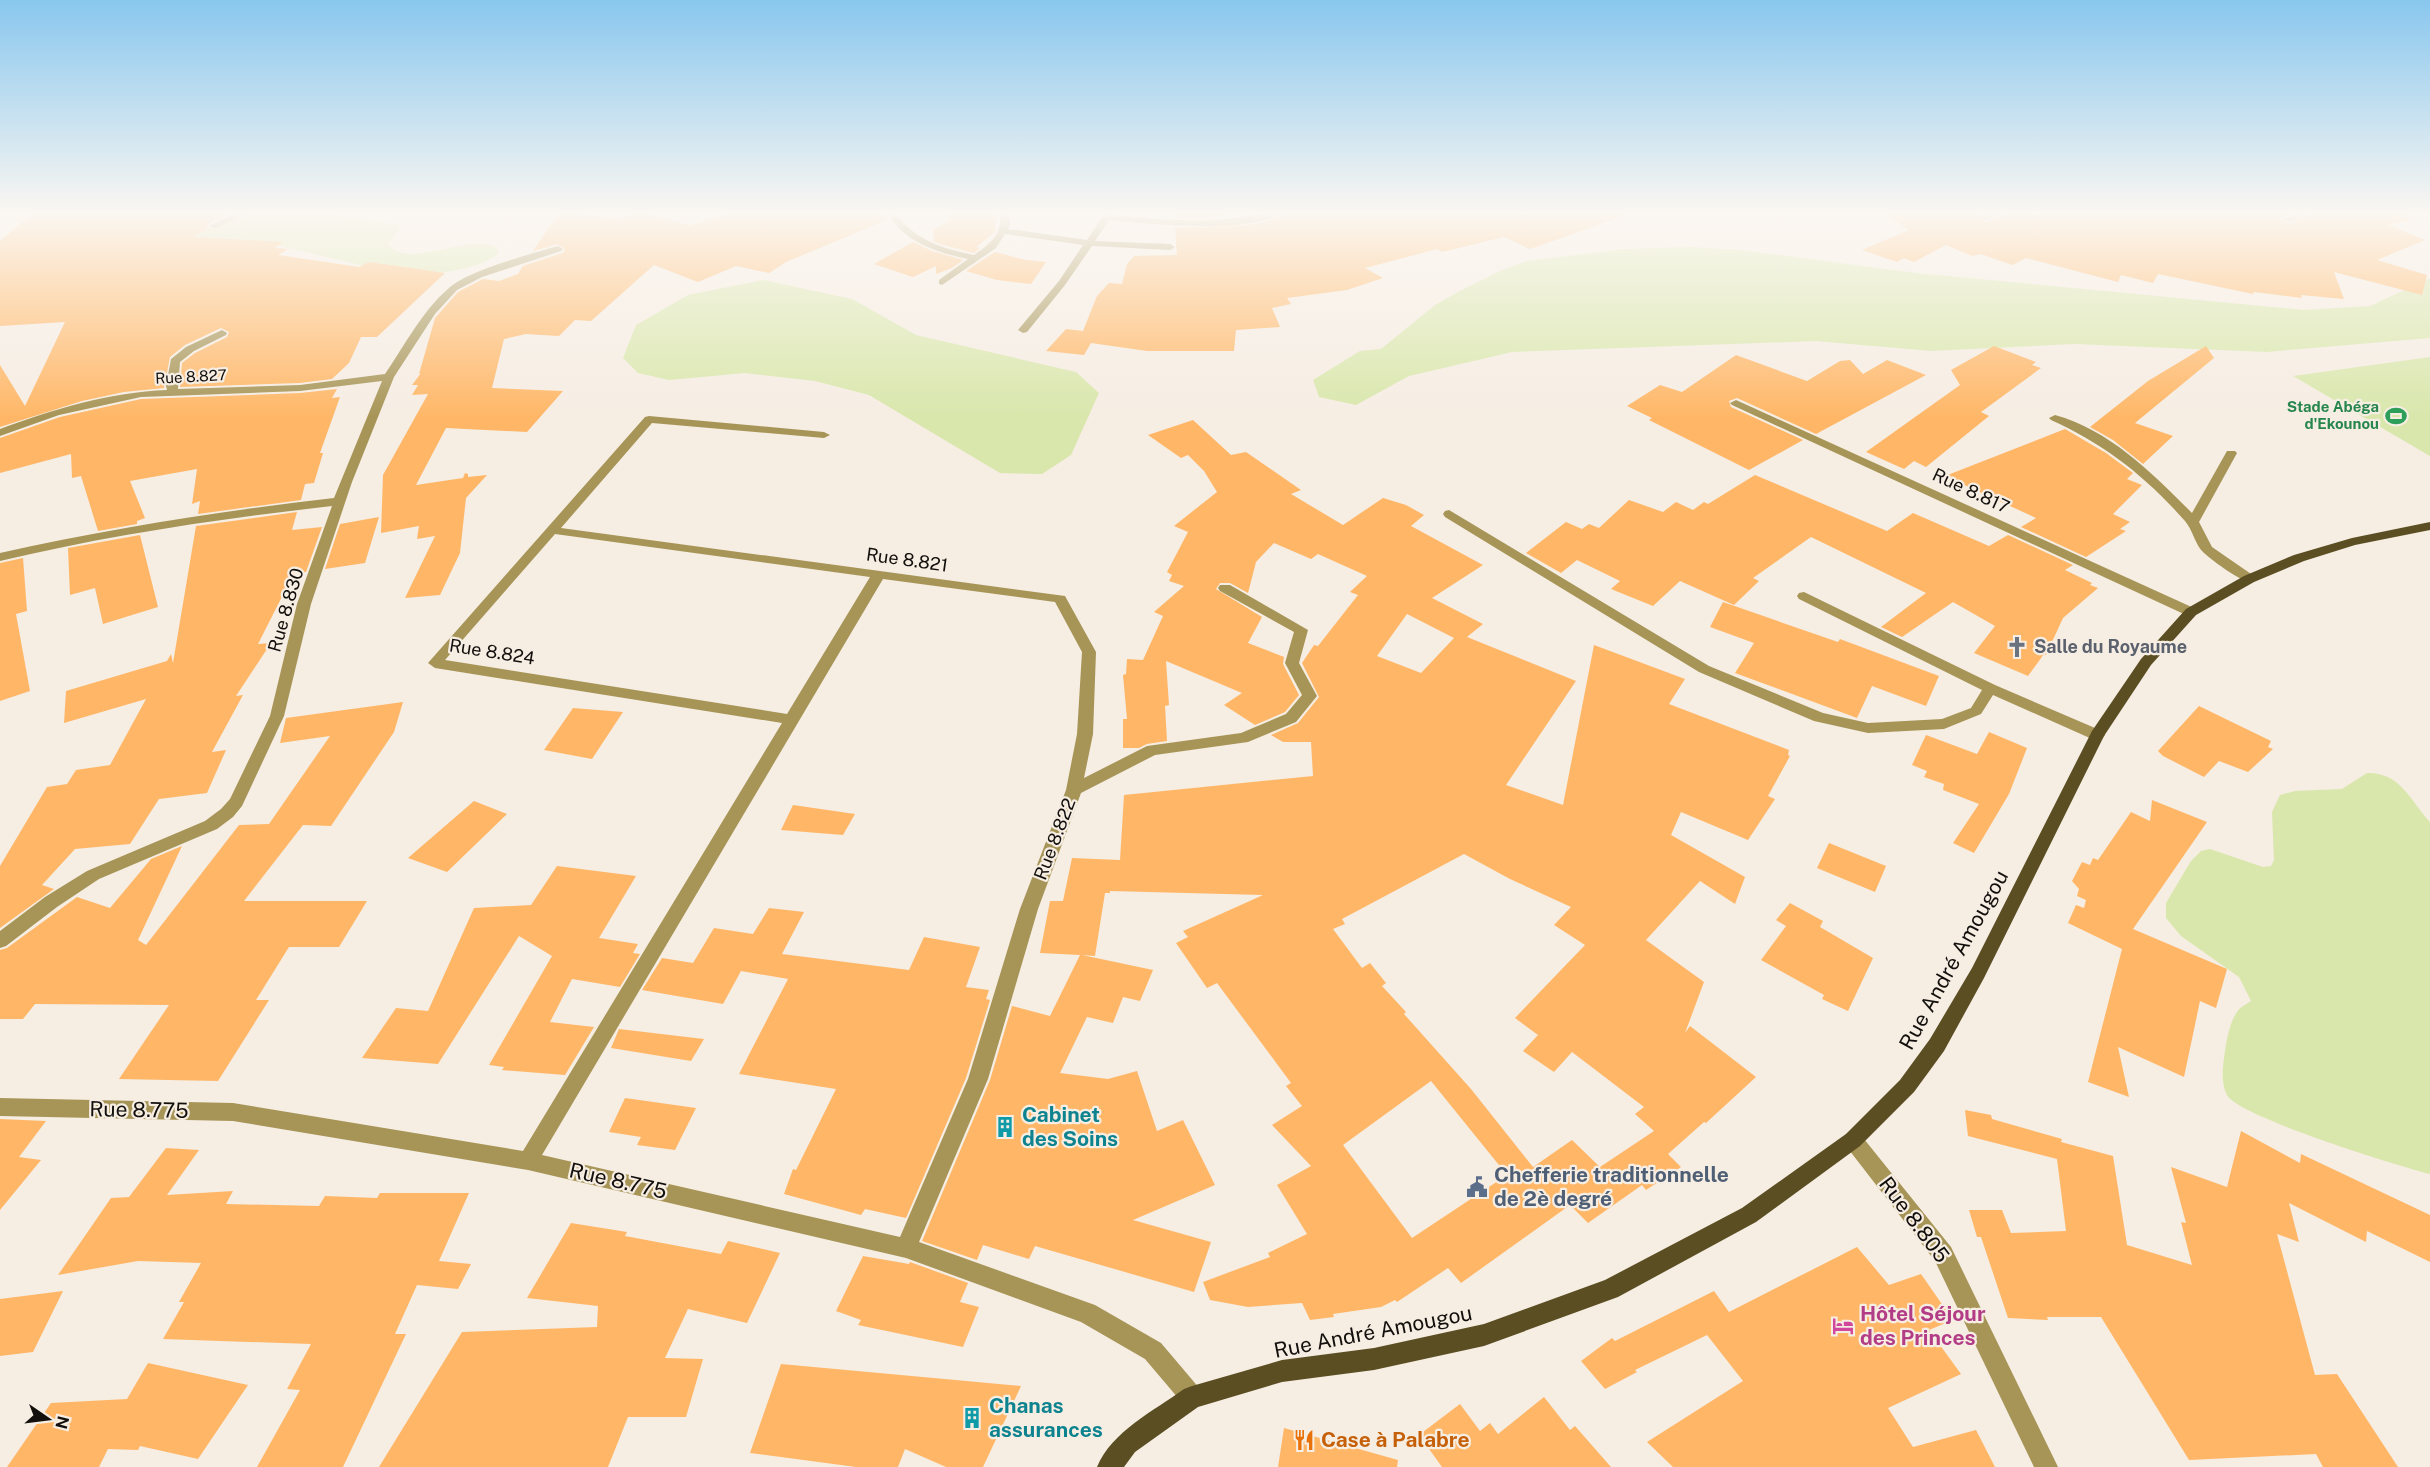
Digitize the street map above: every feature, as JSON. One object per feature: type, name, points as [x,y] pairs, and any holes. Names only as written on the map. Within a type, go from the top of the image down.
[{"type":"main road","name":"Rue André Amougou","points":[[1109,1467],[1127,1444],[1192,1397],[1282,1371],[1374,1359],[1484,1335],[1610,1289],[1749,1215],[1853,1140],[1907,1086],[1937,1045],[1978,974],[2097,735],[2146,663],[2191,612],[2248,579],[2300,558],[2352,542],[2430,526]]},
{"type":"street","name":"Rue 8.830","points":[[0,940],[51,902],[93,875],[211,825],[227,813],[236,801],[277,716],[304,604],[339,501],[389,377],[431,312],[454,288],[470,279]]},
{"type":"street","points":[[942,282],[945,279]]},
{"type":"street","points":[[1023,330],[1064,279]]},
{"type":"street","points":[[174,393],[171,386],[175,361],[222,333]]},
{"type":"street","name":"Rue 8.827","points":[[0,433],[56,412],[141,394],[300,388],[389,377]]},
{"type":"street","name":"Rue 8.817","points":[[1736,403],[2191,612]]},
{"type":"street","points":[[2055,418],[2093,435],[2129,461],[2160,488],[2193,522],[2207,549],[2248,579]]},
{"type":"street","name":"Rue 8.824","points":[[792,720],[435,663],[649,419],[824,435]]},
{"type":"street","points":[[2193,522],[2230,453]]},
{"type":"street","points":[[0,557],[74,540],[210,516],[339,501]]},
{"type":"street","points":[[1449,514],[1704,669],[1819,717],[1868,728],[1944,724],[1976,711],[1990,688]]},
{"type":"street","name":"Rue 8.821","points":[[551,530],[1060,599],[1089,652],[1085,734],[1074,790]]},
{"type":"street","points":[[528,1161],[879,574]]},
{"type":"street","name":"Rue 8.822","points":[[906,1248],[978,1079],[1029,909],[1074,790],[1152,750],[1243,738],[1291,718],[1310,696],[1292,663],[1301,630],[1225,588]]},
{"type":"street","points":[[1804,596],[1990,688],[2097,735]]},
{"type":"street","name":"Rue 8.775","points":[[0,1107],[233,1112],[528,1161],[906,1248],[1087,1313],[1153,1351],[1192,1397]]},
{"type":"street","name":"Rue 8.805","points":[[1853,1140],[1943,1254],[2046,1467]]},
{"type":"green space","points":[[1483,279],[1984,279],[2303,310],[2370,306],[2430,279],[2430,338],[2267,352],[2075,344],[1931,351],[1816,341],[1512,352],[1409,376],[1356,405],[1319,397],[1313,380],[1360,351],[1381,349],[1435,305]]},
{"type":"green space","points":[[763,280],[852,299],[916,335],[1076,372],[1099,393],[1071,455],[1042,474],[1000,473],[869,395],[815,381],[745,373],[669,380],[638,373],[623,358],[636,325],[688,295]]},
{"type":"green space","name":"Stade Abéga d'Ekounou","points":[[2430,357],[2430,456],[2293,376]]},
{"type":"green space","points":[[2367,773],[2388,777],[2396,782],[2430,822],[2430,1174],[2288,1128],[2259,1116],[2227,1095],[2223,1084],[2223,1073],[2229,1030],[2238,1010],[2251,1001],[2239,977],[2181,936],[2166,918],[2166,903],[2191,861],[2201,851],[2210,849],[2263,867],[2271,866],[2274,860],[2272,812],[2280,795],[2295,791],[2342,789]]},
{"type":"building","points":[[0,279],[438,279],[377,337],[361,337],[349,363],[332,379],[300,383],[180,387],[182,363],[195,353],[227,337],[229,332],[221,328],[185,345],[170,357],[164,388],[124,392],[82,401],[0,427],[0,365],[25,406],[65,322],[0,326]]},
{"type":"building","points":[[482,279],[638,279],[591,321],[575,320],[559,336],[526,334],[504,339],[492,388],[563,391],[527,432],[446,428],[416,485],[463,478],[465,473],[468,477],[487,475],[466,498],[460,553],[440,595],[405,598],[435,536],[417,539],[419,526],[381,533],[383,475],[428,394],[412,395],[418,385],[412,385],[421,373],[419,374],[435,318],[458,292]]},
{"type":"building","points":[[995,279],[1034,279],[1031,284]]},
{"type":"building","points":[[1123,279],[1379,279],[1347,290],[1287,298],[1291,304],[1272,308],[1280,327],[1236,330],[1234,351],[1147,351],[1091,343],[1084,355],[1046,351],[1066,329],[1083,331],[1097,296],[1109,283],[1122,284]]},
{"type":"building","points":[[2139,279],[2155,279],[2153,283]]},
{"type":"building","points":[[2184,279],[2337,279],[2344,299],[2301,295],[2302,298],[2254,292],[2253,294]]},
{"type":"building","points":[[2363,279],[2426,279],[2422,295]]},
{"type":"building","points":[[1994,346],[2036,362],[2032,365],[2041,368],[1981,412],[1989,416],[1926,467],[1914,461],[1904,469],[1866,452],[1960,385],[1951,370]]},
{"type":"building","points":[[2206,346],[2214,358],[2135,423],[2173,436],[2143,464],[2113,440],[2090,427],[2148,381]]},
{"type":"building","points":[[1736,355],[1807,381],[1840,361],[1850,360],[1863,374],[1887,360],[1926,375],[1816,434],[1737,398],[1729,401],[1731,407],[1803,440],[1749,470],[1649,420],[1652,418],[1627,406],[1660,385],[1682,392]]},
{"type":"building","points":[[337,389],[332,398],[340,397],[320,453],[323,453],[314,483],[305,484],[301,500],[198,514],[200,501],[192,504],[197,469],[130,481],[145,518],[137,521],[137,524],[98,531],[81,476],[72,478],[71,454],[0,473],[0,438],[60,417],[141,399],[300,393]]},
{"type":"building","points":[[1193,420],[1231,455],[1246,452],[1301,490],[1291,494],[1343,525],[1383,498],[1406,505],[1424,515],[1411,526],[1483,565],[1432,598],[1483,624],[1467,637],[1576,681],[1506,785],[1563,805],[1594,645],[1685,679],[1669,704],[1789,750],[1788,755],[1790,756],[1768,796],[1775,799],[1748,840],[1681,812],[1671,835],[1745,877],[1735,904],[1700,881],[1646,940],[1704,982],[1685,1033],[1690,1026],[1756,1077],[1668,1154],[1681,1167],[1646,1190],[1642,1185],[1588,1223],[1570,1205],[1461,1283],[1448,1268],[1397,1302],[1395,1300],[1381,1307],[1310,1320],[1302,1303],[1248,1307],[1210,1300],[1203,1282],[1270,1257],[1268,1253],[1307,1234],[1277,1185],[1311,1166],[1272,1125],[1302,1106],[1286,1086],[1291,1083],[1217,983],[1207,988],[1176,943],[1188,937],[1183,931],[1263,895],[1110,891],[1110,893],[1105,893],[1095,956],[1082,955],[1153,970],[1140,1001],[1123,997],[1113,1023],[1087,1017],[1060,1073],[1108,1079],[1137,1071],[1157,1131],[1183,1120],[1215,1185],[1133,1220],[1211,1242],[1194,1292],[1035,1246],[1029,1259],[983,1245],[977,1260],[922,1241],[990,1080],[1012,1006],[1050,1016],[1080,955],[1040,953],[1050,901],[1063,901],[1072,858],[1120,860],[1124,795],[1313,776],[1311,742],[1283,742],[1271,735],[1298,723],[1319,697],[1302,663],[1314,645],[1318,646],[1358,595],[1350,592],[1367,576],[1318,554],[1311,559],[1274,543],[1256,562],[1248,593],[1230,583],[1220,583],[1216,589],[1262,617],[1248,643],[1284,657],[1283,664],[1299,695],[1285,712],[1255,725],[1224,705],[1242,693],[1166,661],[1169,705],[1165,706],[1167,741],[1147,744],[1139,748],[1123,748],[1123,719],[1127,719],[1123,675],[1126,674],[1127,659],[1143,660],[1163,616],[1154,612],[1184,586],[1169,581],[1172,575],[1167,572],[1188,532],[1174,526],[1217,492],[1204,471],[1188,455],[1181,458],[1148,435]],"holes":[[[1407,614],[1454,638],[1421,673],[1377,656]],[[1464,854],[1510,879],[1571,907],[1554,925],[1585,945],[1515,1018],[1538,1035],[1523,1051],[1554,1072],[1572,1052],[1644,1107],[1635,1114],[1654,1131],[1600,1167],[1572,1140],[1533,1167],[1471,1089],[1404,1014],[1406,1012],[1382,986],[1386,983],[1370,963],[1362,968],[1333,929],[1345,924],[1342,919]],[[1431,1081],[1507,1175],[1412,1238],[1343,1145]]]},
{"type":"building","points":[[2065,429],[2106,453],[2133,473],[2127,479],[2142,485],[2113,514],[2130,522],[2120,529],[2126,531],[2086,557],[2021,527],[2036,518],[1945,476]]},
{"type":"building","points":[[1755,475],[1887,531],[1913,513],[1989,546],[2008,535],[2073,565],[2065,570],[2098,588],[2063,618],[2046,655],[2044,654],[2028,676],[1974,653],[1995,626],[1953,602],[1902,637],[1881,627],[1926,593],[1811,537],[1753,578],[1759,581],[1734,605],[1680,581],[1653,606],[1611,589],[1620,581],[1577,560],[1561,573],[1526,553],[1566,522],[1582,529],[1589,524],[1599,528],[1629,500],[1663,512],[1676,502],[1693,510],[1704,502],[1708,504]]},
{"type":"building","points":[[297,512],[292,530],[322,527],[306,572],[294,573],[258,644],[271,643],[236,696],[243,695],[212,752],[226,750],[207,793],[159,799],[130,844],[75,849],[42,885],[54,889],[0,928],[0,866],[47,787],[67,784],[76,770],[110,765],[146,699],[64,723],[66,691],[167,661],[171,654],[173,663],[196,526]]},
{"type":"building","points":[[379,517],[365,563],[325,569],[340,524]]},
{"type":"building","points":[[140,535],[158,607],[103,624],[95,588],[70,595],[68,548]]},
{"type":"building","points":[[23,558],[27,611],[16,614],[30,691],[0,701],[0,563]]},
{"type":"building","points":[[1723,602],[1838,642],[1840,639],[1939,676],[1926,706],[1872,686],[1857,718],[1735,673],[1754,643],[1710,627]]},
{"type":"building","points":[[403,702],[394,732],[331,826],[303,825],[244,901],[367,901],[339,947],[289,947],[256,1000],[269,1000],[218,1081],[119,1079],[169,1005],[35,1004],[23,1019],[0,1019],[0,950],[7,948],[77,897],[110,908],[151,859],[182,846],[138,940],[146,945],[239,825],[269,824],[330,736],[280,743],[286,718]]},
{"type":"building","points":[[2199,706],[2271,741],[2268,747],[2273,749],[2248,772],[2219,761],[2204,777],[2163,756],[2158,751]]},
{"type":"building","points":[[573,708],[623,712],[592,759],[544,750]]},
{"type":"building","points":[[1989,732],[2027,748],[2009,794],[1974,853],[1953,843],[1979,804],[1943,790],[1944,784],[1924,777],[1927,771],[1912,765],[1926,735],[1977,754]]},
{"type":"building","points":[[2152,800],[2207,822],[2133,929],[2227,969],[2216,1008],[2200,1001],[2184,1077],[2118,1047],[2129,1097],[2088,1082],[2122,949],[2068,923],[2076,905],[2084,908],[2086,900],[2077,896],[2079,889],[2072,881],[2082,862],[2090,865],[2093,858],[2098,860],[2131,812],[2150,821]]},
{"type":"building","points":[[474,801],[507,814],[447,872],[408,858]]},
{"type":"building","points":[[793,805],[855,814],[843,835],[781,830]]},
{"type":"building","points":[[1829,843],[1886,866],[1875,892],[1817,868]]},
{"type":"building","points":[[557,866],[636,876],[599,938],[638,944],[633,953],[640,954],[620,987],[572,979],[550,1022],[594,1027],[565,1075],[502,1070],[504,1067],[489,1065],[552,956],[519,936],[438,1064],[362,1058],[396,1008],[428,1011],[474,908],[531,905]]},
{"type":"building","points":[[1790,903],[1823,921],[1820,927],[1873,958],[1848,1011],[1822,999],[1824,995],[1761,960],[1786,926],[1776,920]]},
{"type":"building","points":[[769,908],[804,912],[782,954],[909,970],[924,937],[980,947],[966,987],[989,990],[986,999],[990,1000],[966,1078],[906,1218],[865,1209],[861,1215],[784,1194],[793,1169],[796,1170],[836,1089],[739,1074],[788,979],[741,971],[723,1004],[642,990],[662,958],[693,963],[714,928],[753,934]]},
{"type":"building","points":[[619,1029],[704,1039],[691,1061],[611,1048]]},
{"type":"building","points":[[625,1098],[696,1108],[675,1150],[637,1145],[641,1137],[609,1132]]},
{"type":"building","points":[[1965,1110],[1991,1115],[1992,1119],[2062,1139],[2061,1142],[2113,1156],[2127,1245],[2192,1265],[2181,1222],[2186,1223],[2171,1167],[2227,1187],[2241,1131],[2300,1163],[2301,1154],[2430,1215],[2430,1262],[2367,1231],[2366,1242],[2289,1203],[2299,1242],[2277,1234],[2315,1375],[2337,1374],[2398,1467],[2323,1467],[2316,1454],[2189,1460],[2101,1317],[2047,1317],[2048,1320],[2008,1318],[1981,1237],[1977,1237],[1969,1210],[2002,1210],[2011,1233],[2066,1231],[2057,1159],[1968,1136]]},
{"type":"building","points":[[0,1119],[46,1121],[19,1157],[41,1160],[0,1210]]},
{"type":"building","points":[[166,1148],[199,1150],[167,1195],[233,1191],[226,1204],[319,1206],[325,1196],[377,1198],[380,1193],[469,1193],[439,1261],[471,1264],[458,1289],[417,1285],[395,1334],[406,1334],[343,1467],[257,1467],[300,1390],[287,1389],[311,1344],[163,1339],[184,1302],[179,1302],[201,1263],[138,1261],[58,1275],[111,1198],[129,1197]]},
{"type":"building","points":[[571,1223],[627,1232],[625,1236],[721,1254],[728,1241],[780,1253],[747,1323],[688,1309],[665,1358],[703,1359],[686,1417],[628,1417],[608,1467],[379,1467],[462,1332],[597,1327],[598,1306],[527,1298]]},
{"type":"building","points":[[1857,1247],[1889,1285],[1921,1274],[1953,1320],[1929,1330],[1961,1374],[1888,1408],[1913,1447],[1976,1430],[1995,1467],[1673,1467],[1647,1442],[1743,1381],[1707,1335],[1635,1370],[1637,1372],[1605,1389],[1581,1361],[1612,1338],[1615,1341],[1714,1291],[1729,1312]]},
{"type":"building","points":[[863,1256],[909,1264],[910,1262],[968,1283],[960,1302],[979,1307],[963,1347],[858,1325],[861,1320],[836,1311]]},
{"type":"building","points":[[63,1291],[33,1352],[0,1356],[0,1299]]},
{"type":"building","points":[[148,1363],[248,1385],[198,1459],[140,1446],[138,1450],[108,1449],[99,1467],[7,1467],[51,1403],[127,1399]]},
{"type":"building","points":[[781,1364],[1021,1386],[983,1467],[946,1467],[905,1449],[898,1467],[856,1467],[750,1453]]},
{"type":"building","points":[[1544,1397],[1570,1430],[1575,1426],[1611,1467],[1442,1467],[1419,1435],[1460,1404],[1480,1431],[1490,1423],[1498,1434]]},
{"type":"building","name":"Case à Palabre","points":[[1284,1428],[1398,1460],[1397,1467],[1278,1467]]},
{"type":"place","name":"Stade Abéga d'Ekounou","points":[[2396,416]]},
{"type":"place","name":"Salle du Royaume","points":[[2017,647]]},
{"type":"place","name":"Cabinet des Soins","points":[[1005,1127]]},
{"type":"place","name":"Chefferie traditionnelle de 2è degré","points":[[1477,1187]]},
{"type":"place","name":"Hôtel Séjour des Princes","points":[[1843,1326]]},
{"type":"place","name":"Chanas assurances","points":[[972,1418]]},
{"type":"place","name":"Case à Palabre","points":[[1304,1440]]}]
